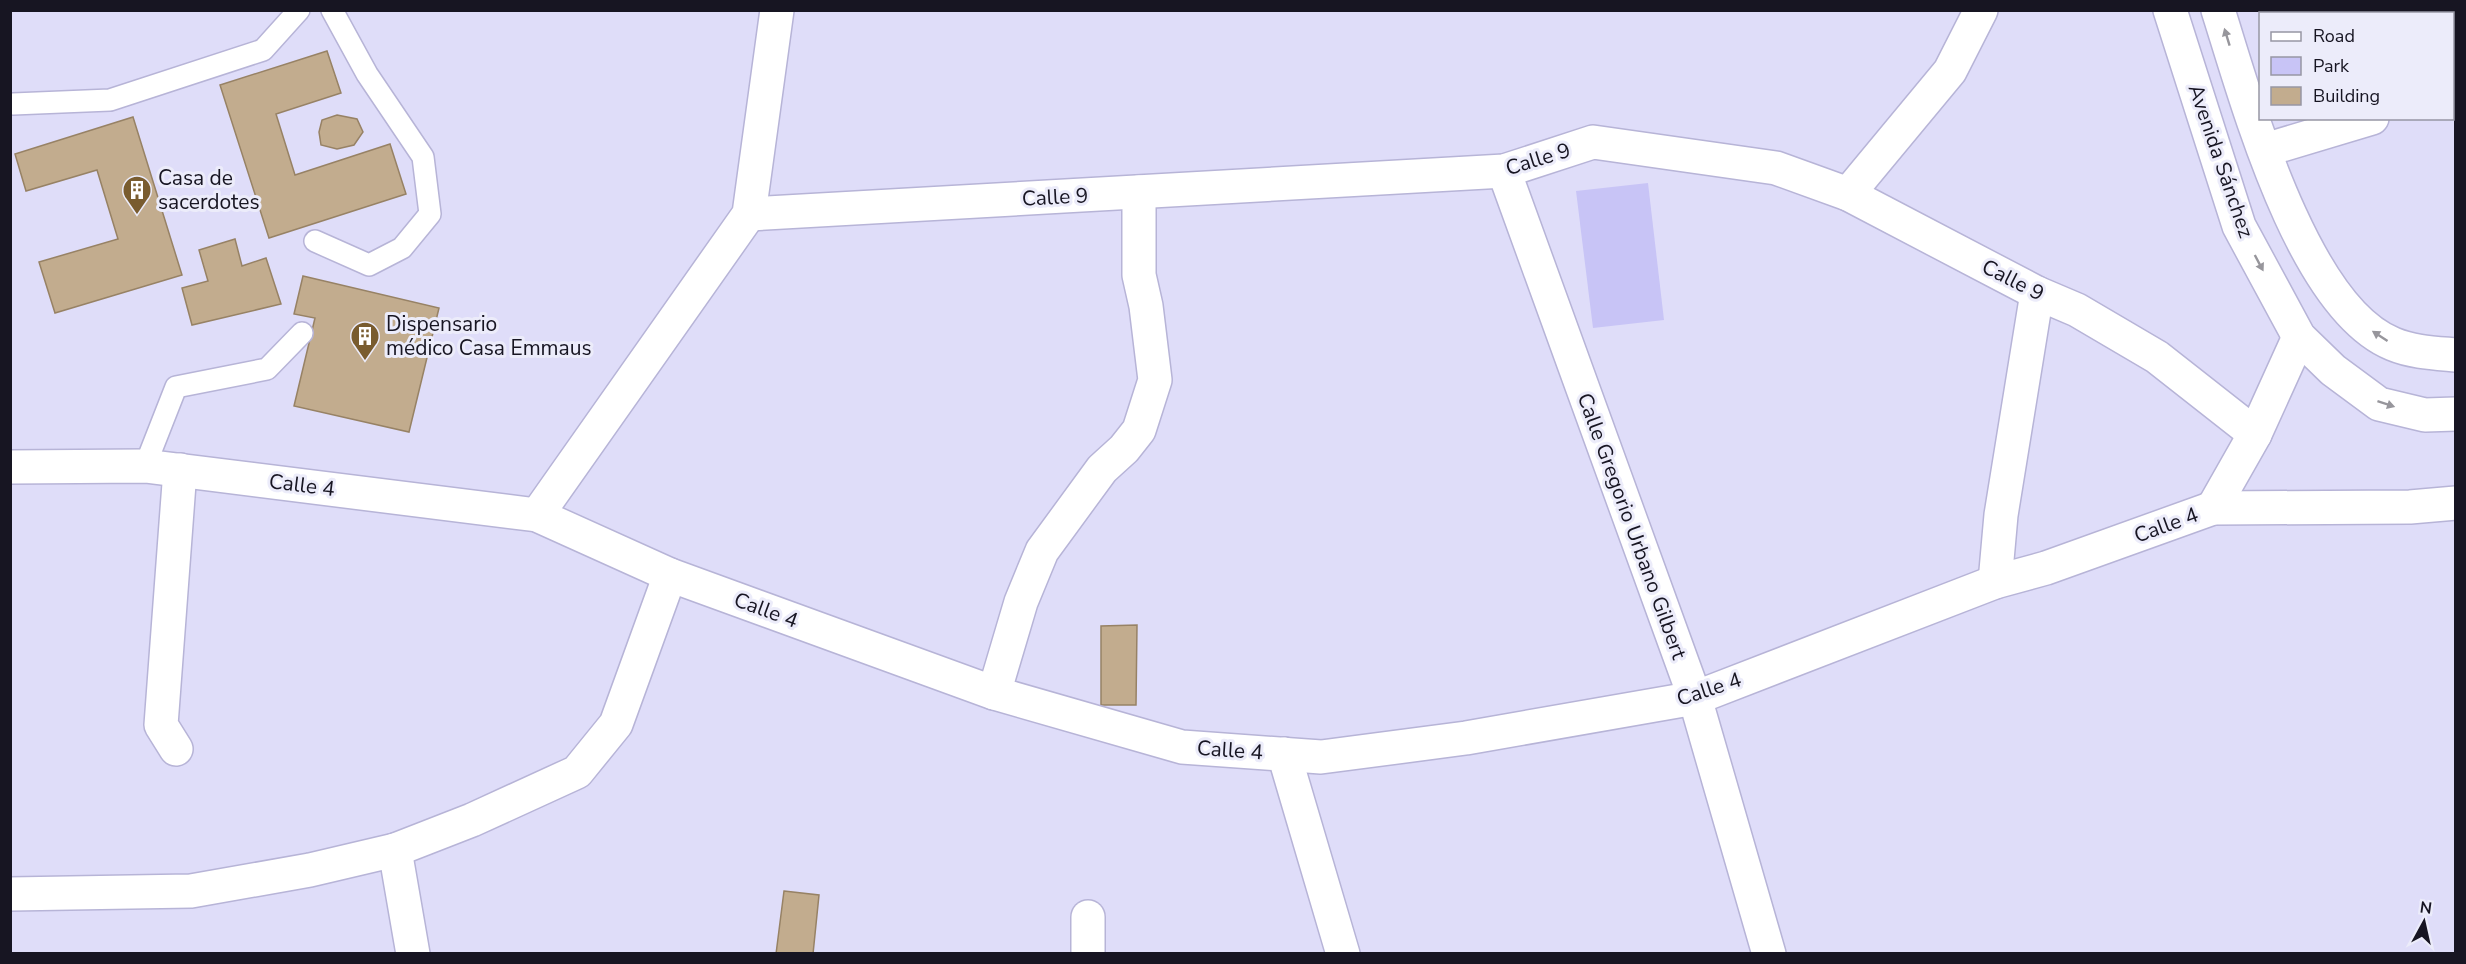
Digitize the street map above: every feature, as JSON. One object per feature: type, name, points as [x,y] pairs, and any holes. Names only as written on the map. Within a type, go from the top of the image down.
[{"type":"street","points":[[537,515],[749,214],[777,10]]},
{"type":"street","points":[[1848,194],[1950,71],[1981,10]]},
{"type":"street","name":"Avenida Sánchez","points":[[2169,10],[2239,226],[2299,337],[2333,370],[2379,404],[2425,415],[2456,414]]},
{"type":"street","points":[[2218,10],[2250,77],[2265,150],[2298,231],[2320,271],[2346,309],[2367,328],[2392,344],[2425,353],[2456,355]]},
{"type":"street","points":[[2265,150],[2365,120]]},
{"type":"street","name":"Calle 9","points":[[749,214],[1504,171],[1593,142],[1776,168],[1848,194],[2037,293],[2077,310],[2157,357],[2255,434]]},
{"type":"street","name":"Calle Gregorio Urbano Gilbert","points":[[1504,171],[1695,698],[1769,954]]},
{"type":"street","points":[[993,693],[1021,602],[1042,551],[1102,469],[1125,450],[1139,430],[1155,380],[1146,306],[1139,275],[1139,192]]},
{"type":"street","points":[[1995,582],[2001,515],[2037,293]]},
{"type":"street","points":[[2212,508],[2255,434],[2299,337]]},
{"type":"street","name":"Calle 4","points":[[10,467],[145,466],[537,515],[670,575],[993,693],[1182,747],[1321,757],[1466,738],[1695,698],[1995,582],[2046,568],[2212,508],[2410,507],[2456,503]]},
{"type":"street","points":[[176,749],[161,725],[180,470]]},
{"type":"street","points":[[10,894],[191,891],[310,870],[395,850],[472,820],[577,772],[616,724],[670,575]]},
{"type":"street","points":[[1284,754],[1343,954]]},
{"type":"street","points":[[395,850],[413,954]]},
{"type":"street","points":[[1088,917],[1088,954]]},
{"type":"lane","points":[[13,104],[110,100],[264,50],[299,10]]},
{"type":"lane","points":[[315,242],[369,265],[402,248],[430,214],[423,157],[367,74],[332,10]]},
{"type":"lane","points":[[145,466],[176,387],[267,369],[302,333]]},
{"type":"green space","points":[[1648,183],[1664,320],[1593,328],[1576,191]]},
{"type":"building","points":[[327,51],[341,93],[276,114],[295,175],[390,144],[406,194],[269,238],[220,85]]},
{"type":"building","points":[[337,115],[357,119],[363,132],[354,145],[337,149],[321,145],[319,132],[322,120]]},
{"type":"building","name":"Casa de sacerdotes","points":[[133,117],[182,275],[55,313],[39,262],[118,239],[97,170],[26,191],[15,154]]},
{"type":"building","points":[[235,239],[242,266],[266,258],[281,304],[192,325],[182,288],[208,281],[199,250]]},
{"type":"building","name":"Dispensario médico Casa Emmaus","points":[[303,276],[439,308],[409,432],[294,406],[315,318],[294,314]]},
{"type":"building","points":[[1137,625],[1136,705],[1101,705],[1101,626]]},
{"type":"building","points":[[784,891],[819,895],[813,954],[776,954]]},
{"type":"place","name":"Casa de sacerdotes","points":[[137,216]]},
{"type":"place","name":"Dispensario médico Casa Emmaus","points":[[365,362]]}]
